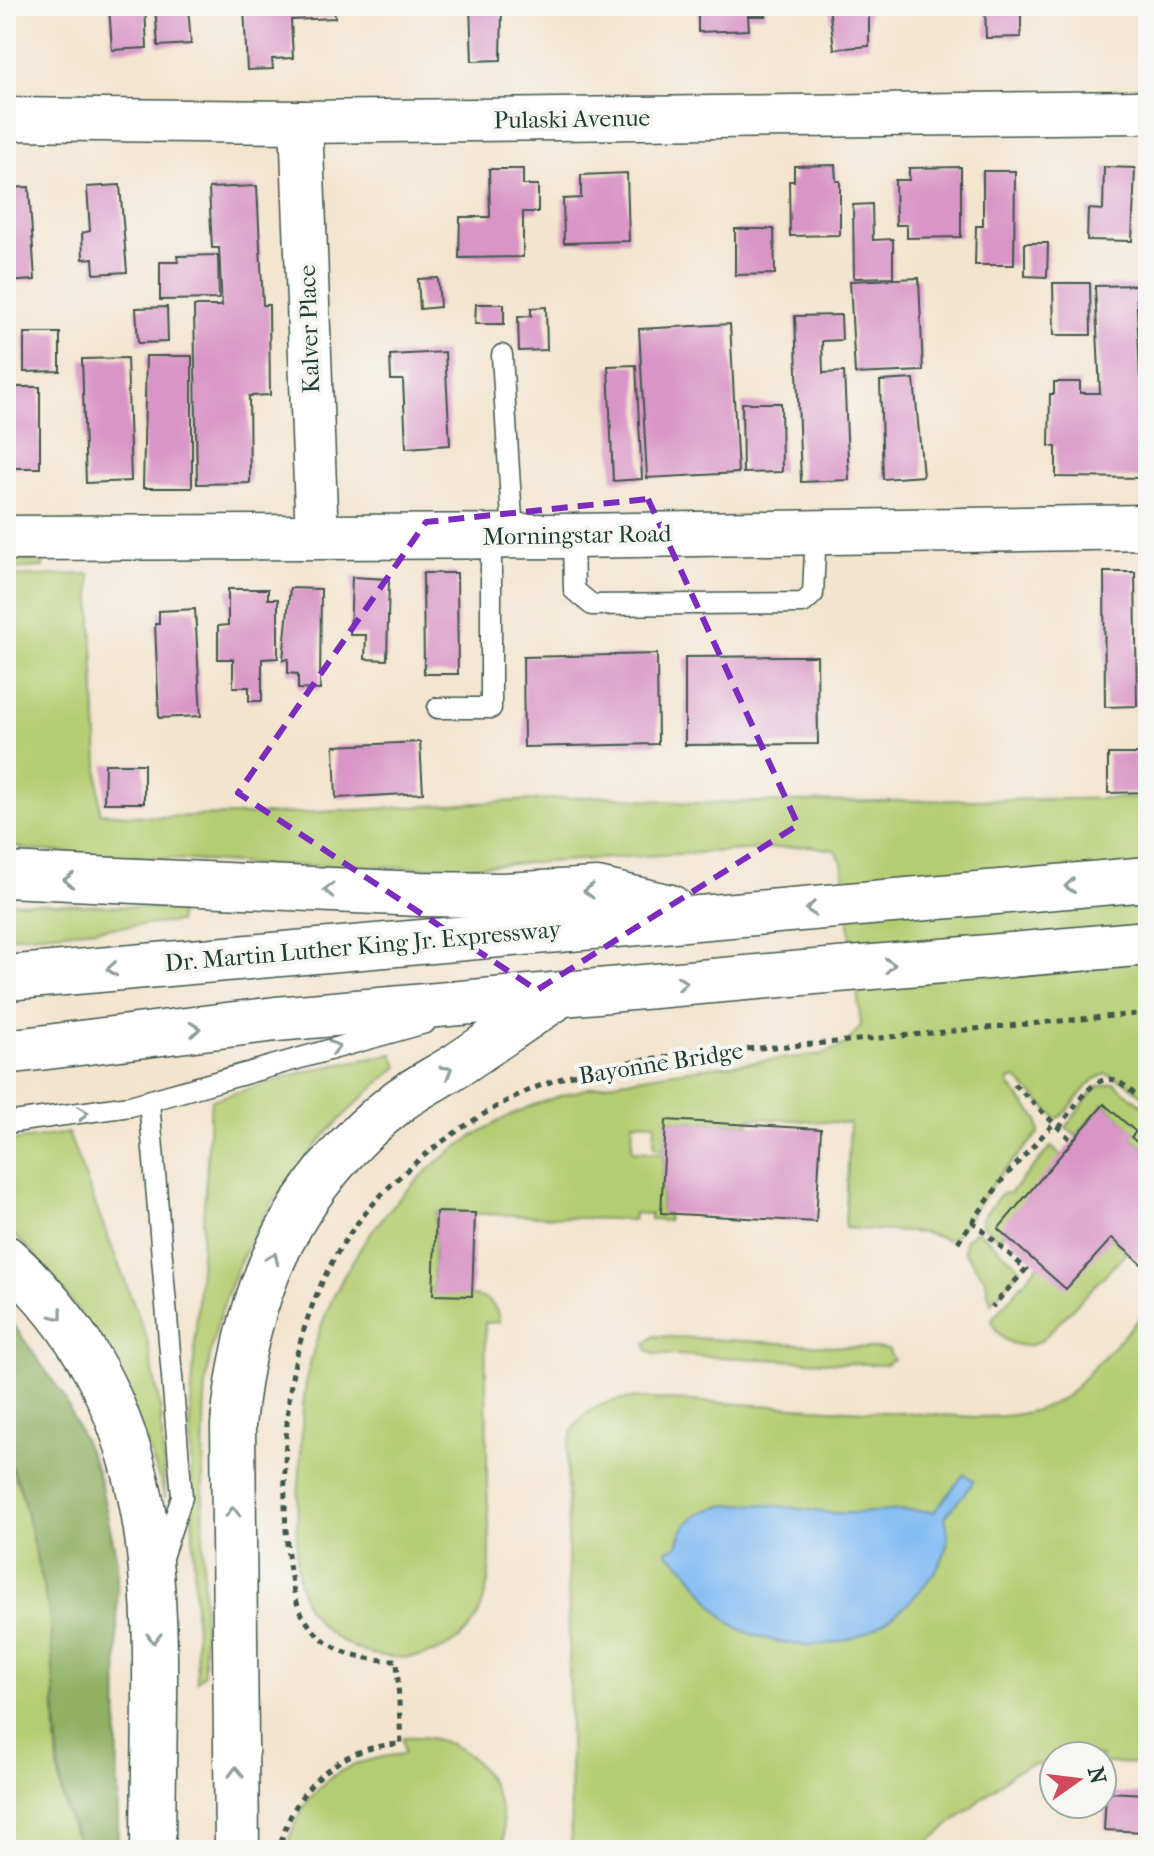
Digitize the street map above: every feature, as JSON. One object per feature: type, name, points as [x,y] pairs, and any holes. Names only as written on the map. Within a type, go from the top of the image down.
[{"type":"main road","name":"Morningstar Road","points":[[6,538],[573,536],[1148,527]]},
{"type":"main road","points":[[6,875],[420,894],[503,895],[597,890],[719,918],[1148,879]]},
{"type":"main road","name":"Dr. Martin Luther King Jr. Expressway","points":[[6,978],[556,928],[719,918]]},
{"type":"main road","points":[[6,1052],[276,1019],[512,1001],[561,994],[1148,943]]},
{"type":"main road","points":[[237,1850],[233,1425],[239,1362],[256,1298],[299,1207],[358,1137],[402,1099],[561,994]]},
{"type":"main road","points":[[6,1258],[62,1320],[112,1406],[142,1494],[153,1582],[153,1850]]},
{"type":"street","name":"Pulaski Avenue","points":[[6,119],[301,122],[1138,112]]},
{"type":"street","name":"Kalver Place","points":[[301,122],[317,537]]},
{"type":"lane","points":[[438,708],[491,708],[502,536],[502,355]]},
{"type":"lane","points":[[573,536],[574,590],[592,605],[803,603],[813,594],[816,531]]},
{"type":"lane","points":[[6,1123],[149,1101],[301,1056],[512,1001]]},
{"type":"lane","points":[[149,1101],[182,1497],[153,1582]]},
{"type":"path","name":"Bayonne Bridge","points":[[279,1850],[301,1797],[331,1766],[367,1747],[401,1744],[397,1660],[358,1658],[328,1643],[304,1618],[290,1584],[287,1428],[293,1372],[309,1313],[337,1253],[393,1184],[435,1146],[507,1100],[554,1081],[596,1070],[740,1050],[1148,1013]]},
{"type":"path","points":[[958,1242],[1003,1179],[1094,1083],[1105,1079],[1120,1082],[1148,1106]]},
{"type":"path","points":[[1014,1084],[1072,1141]]},
{"type":"path","points":[[972,1221],[1026,1269],[992,1307]]},
{"type":"highlighted area","points":[[648,499],[798,825],[537,990],[238,793],[426,522]]},
{"type":"green space","points":[[6,560],[42,560],[43,567],[6,569]]},
{"type":"green space","points":[[90,574],[100,813],[160,817],[303,813],[604,796],[691,803],[1148,798],[1148,1101],[1128,1083],[1107,1074],[1092,1082],[1057,1119],[1016,1078],[1009,1080],[1010,1086],[1038,1120],[1039,1133],[998,1177],[958,1233],[948,1240],[925,1233],[845,1228],[850,1123],[750,1118],[749,1124],[667,1120],[665,1149],[654,1147],[655,1123],[633,1122],[632,1151],[664,1153],[661,1212],[668,1214],[668,1221],[650,1220],[650,1214],[634,1213],[633,1220],[436,1212],[433,1294],[484,1299],[497,1311],[499,1322],[485,1323],[488,1584],[478,1615],[463,1636],[442,1649],[418,1656],[393,1657],[368,1653],[344,1643],[323,1628],[308,1609],[298,1575],[297,1532],[302,1415],[308,1370],[326,1314],[346,1272],[372,1232],[402,1196],[436,1163],[474,1135],[516,1113],[560,1096],[624,1080],[823,1054],[848,1043],[861,1025],[842,862],[835,850],[810,846],[445,868],[268,865],[30,850],[6,844],[6,577]]},
{"type":"green space","points":[[6,902],[179,909],[178,922],[6,937]]},
{"type":"green space","points":[[393,1054],[398,1067],[334,1126],[279,1193],[257,1229],[222,1308],[208,1366],[205,1397],[204,1674],[197,1681],[190,1420],[211,1100],[315,1069]]},
{"type":"green space","points":[[1114,1083],[1148,1110],[1148,1145],[1145,1149],[1131,1137],[1135,1132],[1104,1104],[1076,1136],[1066,1127],[1095,1088]]},
{"type":"green space","points":[[68,1133],[147,1339],[161,1412],[165,1498],[140,1427],[103,1352],[57,1283],[6,1228],[6,1142]]},
{"type":"green space","points":[[1051,1147],[1062,1156],[999,1239],[982,1225],[981,1219],[1001,1194],[1010,1193]]},
{"type":"green space","points":[[977,1230],[1021,1268],[991,1303],[985,1279],[964,1251],[965,1240]]},
{"type":"green space","points":[[1112,1238],[1127,1252],[1041,1341],[1018,1345],[999,1334],[992,1319],[1038,1265]]},
{"type":"green space","points":[[1148,1309],[1148,1764],[1118,1763],[1118,1740],[1038,1740],[1038,1764],[1014,1772],[919,1850],[571,1850],[567,1451],[574,1428],[581,1419],[598,1406],[633,1398],[1001,1416],[1047,1406],[1069,1394]]},
{"type":"green space","points":[[6,1314],[63,1395],[98,1473],[117,1560],[118,1850],[89,1850],[78,1842],[61,1788],[49,1613],[19,1482],[6,1458]]},
{"type":"green space","points":[[655,1336],[888,1349],[894,1359],[885,1365],[654,1354],[648,1351],[646,1343]]},
{"type":"green space","points":[[6,1458],[31,1525],[47,1602],[53,1649],[60,1786],[75,1834],[89,1850],[6,1850]]},
{"type":"green space","points":[[403,1737],[428,1738],[449,1744],[467,1754],[481,1768],[492,1785],[499,1805],[504,1850],[286,1850],[303,1809],[327,1780],[361,1763],[404,1754]]},
{"type":"water","points":[[964,1474],[974,1481],[945,1517],[947,1544],[933,1574],[908,1603],[888,1620],[844,1641],[796,1645],[744,1631],[721,1614],[687,1570],[668,1555],[667,1550],[677,1546],[685,1526],[700,1513],[720,1507],[744,1504],[835,1513],[934,1512]]},
{"type":"building","points":[[109,6],[145,6],[147,48],[112,50]]},
{"type":"building","points":[[155,6],[188,6],[191,44],[158,46]]},
{"type":"building","points":[[244,6],[334,6],[335,18],[291,20],[293,58],[272,59],[273,69],[247,70]]},
{"type":"building","points":[[470,6],[502,6],[501,60],[472,61]]},
{"type":"building","points":[[698,6],[766,6],[766,16],[748,16],[749,30],[698,32]]},
{"type":"building","points":[[829,6],[869,6],[869,46],[834,49]]},
{"type":"building","points":[[985,6],[1021,6],[1021,37],[986,38]]},
{"type":"building","points":[[835,165],[836,181],[840,181],[840,235],[790,236],[789,181],[794,181],[794,166]]},
{"type":"building","points":[[961,167],[961,237],[907,238],[907,225],[896,225],[895,180],[909,180],[909,168]]},
{"type":"building","points":[[1104,167],[1135,168],[1132,241],[1087,240],[1088,209],[1103,210]]},
{"type":"building","points":[[489,169],[523,169],[523,185],[538,185],[538,212],[523,212],[523,257],[459,258],[460,217],[490,217]]},
{"type":"building","points":[[983,171],[1015,171],[1014,265],[975,265],[976,226],[983,226]]},
{"type":"building","points":[[627,173],[629,241],[564,243],[563,199],[581,198],[581,175]]},
{"type":"building","points":[[120,185],[127,272],[94,274],[93,258],[83,259],[82,233],[90,231],[87,187]]},
{"type":"building","points":[[257,186],[263,305],[269,305],[270,395],[249,396],[250,483],[197,484],[194,306],[222,306],[219,248],[212,248],[209,188]]},
{"type":"building","points":[[29,187],[35,280],[6,282],[6,188]]},
{"type":"building","points":[[872,204],[873,240],[893,239],[893,277],[854,278],[853,205]]},
{"type":"building","points":[[735,229],[774,229],[775,274],[735,275]]},
{"type":"building","points":[[1025,243],[1048,243],[1047,277],[1025,276]]},
{"type":"building","points":[[218,255],[219,299],[160,300],[160,262],[178,262],[177,256]]},
{"type":"building","points":[[438,278],[440,307],[420,309],[418,279]]},
{"type":"building","points":[[919,278],[923,371],[855,374],[850,281]]},
{"type":"building","points":[[1053,283],[1090,283],[1091,335],[1054,335]]},
{"type":"building","points":[[1136,285],[1140,377],[1148,377],[1148,478],[1056,477],[1056,447],[1049,446],[1050,394],[1054,394],[1054,382],[1080,382],[1080,393],[1100,393],[1095,286]]},
{"type":"building","points":[[476,304],[504,304],[504,324],[475,324]]},
{"type":"building","points":[[167,307],[168,342],[138,343],[136,308]]},
{"type":"building","points":[[546,307],[547,350],[519,351],[518,317],[531,316],[531,308]]},
{"type":"building","points":[[841,315],[842,340],[822,341],[823,373],[844,372],[849,480],[801,482],[795,316]]},
{"type":"building","points":[[730,324],[738,473],[647,478],[639,329]]},
{"type":"building","points":[[24,333],[60,333],[60,371],[24,372]]},
{"type":"building","points":[[445,352],[450,445],[406,448],[403,380],[391,380],[390,355]]},
{"type":"building","points":[[146,356],[192,356],[192,488],[143,488]]},
{"type":"building","points":[[127,358],[131,481],[86,483],[82,359]]},
{"type":"building","points":[[636,365],[642,479],[613,481],[608,366]]},
{"type":"building","points":[[914,379],[923,476],[883,479],[880,381]]},
{"type":"building","points":[[6,387],[40,387],[40,468],[6,468]]},
{"type":"building","points":[[742,403],[781,403],[782,472],[743,473]]},
{"type":"building","points":[[1104,572],[1135,572],[1137,706],[1105,707]]},
{"type":"building","points":[[423,573],[457,573],[458,674],[424,674]]},
{"type":"building","points":[[352,577],[389,579],[387,660],[365,659],[366,635],[350,635]]},
{"type":"building","points":[[290,588],[321,589],[320,690],[298,689],[298,674],[288,673],[288,659],[283,660]]},
{"type":"building","points":[[228,589],[268,589],[268,599],[278,599],[278,658],[262,659],[262,701],[249,701],[249,687],[233,687],[233,659],[218,659],[218,626],[228,625]]},
{"type":"building","points":[[195,609],[201,716],[159,718],[155,624],[159,624],[159,611]]},
{"type":"building","points":[[657,654],[658,744],[524,747],[523,657]]},
{"type":"building","points":[[817,656],[818,744],[685,745],[685,657]]},
{"type":"building","points":[[420,742],[423,793],[336,798],[334,746]]},
{"type":"building","points":[[1108,754],[1148,754],[1148,792],[1108,793]]},
{"type":"building","points":[[105,764],[144,764],[144,803],[104,803]]},
{"type":"building","points":[[1104,1104],[1136,1132],[1131,1137],[1148,1152],[1148,1270],[1112,1238],[1066,1289],[998,1229]]},
{"type":"building","points":[[666,1120],[821,1129],[816,1222],[661,1213]]},
{"type":"building","points":[[436,1212],[475,1213],[472,1296],[433,1295]]},
{"type":"building","points":[[1118,1793],[1147,1794],[1145,1832],[1104,1830],[1105,1820],[1118,1820]]}]
